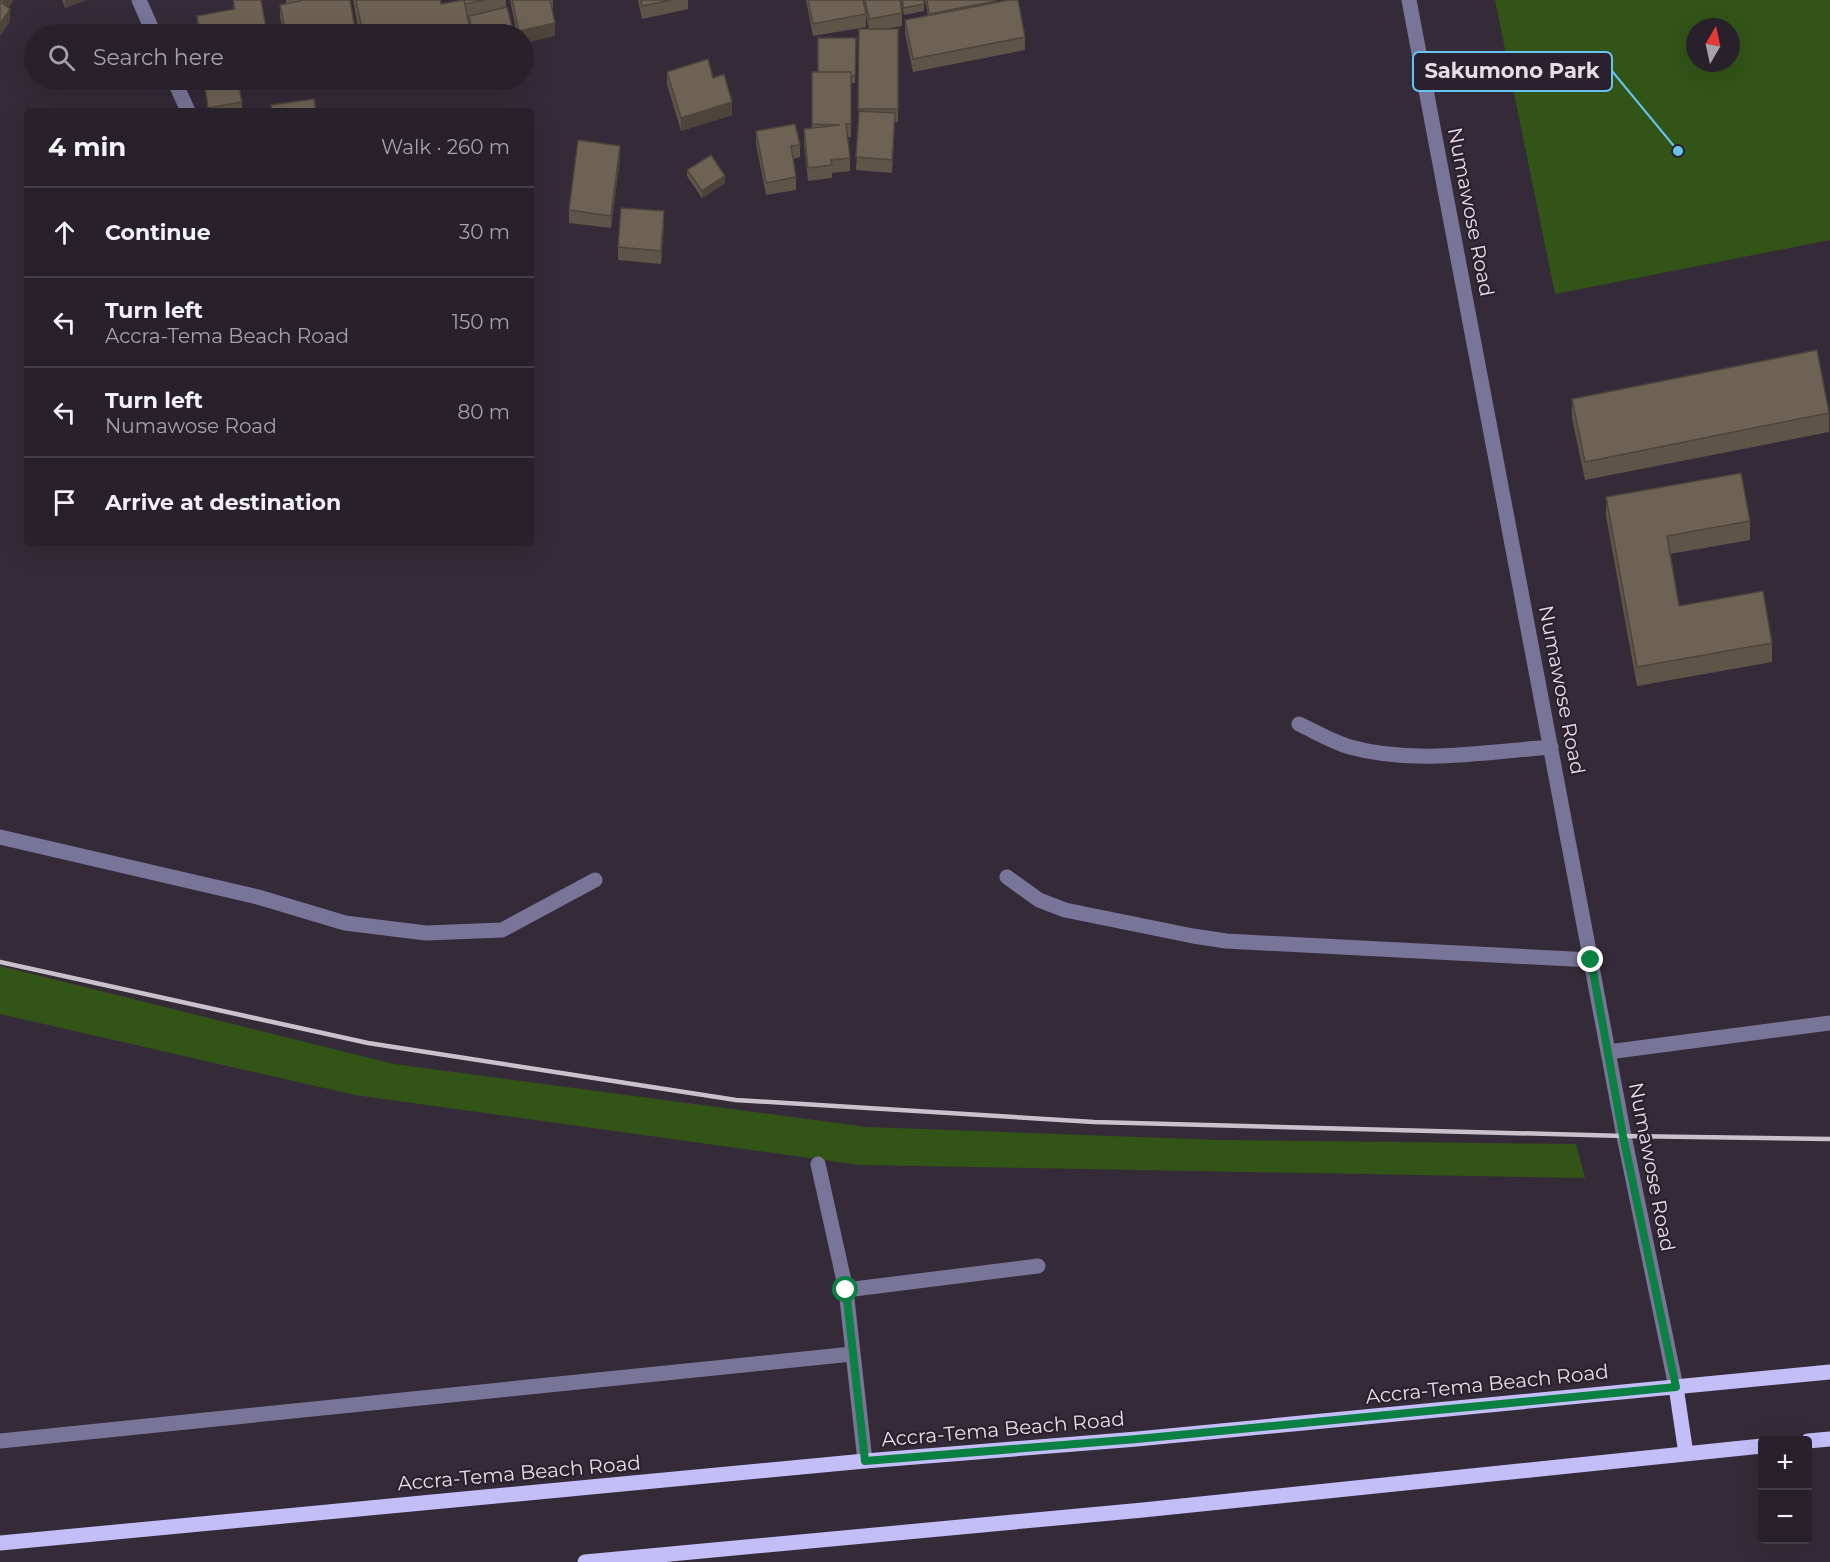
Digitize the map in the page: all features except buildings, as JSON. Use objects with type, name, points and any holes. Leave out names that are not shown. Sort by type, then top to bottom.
[{"type":"main road","name":"Accra-Tema Beach Road","points":[[0,1543],[865,1461],[1137,1439],[1830,1372]]},
{"type":"main road","points":[[1676,1387],[1686,1454]]},
{"type":"main road","points":[[1812,1441],[1830,1439]]},
{"type":"main road","points":[[585,1562],[1131,1511],[1758,1446]]},
{"type":"street","points":[[139,0],[150,24]]},
{"type":"street","name":"Numawose Road","points":[[1409,0],[1623,1136],[1676,1387]]},
{"type":"street","points":[[179,90],[187,108]]},
{"type":"street","points":[[1299,724],[1347,747],[1384,755],[1414,757],[1551,747]]},
{"type":"street","points":[[0,837],[258,897],[345,923],[426,933],[502,930],[595,880]]},
{"type":"street","points":[[1007,877],[1039,900],[1065,910],[1226,941],[1591,960]]},
{"type":"street","points":[[1608,1052],[1830,1023]]},
{"type":"street","points":[[818,1164],[846,1290],[865,1461]]},
{"type":"street","points":[[846,1290],[1038,1266]]},
{"type":"street","points":[[0,1441],[852,1354]]},
{"type":"green space","points":[[1495,0],[1830,0],[1830,240],[1555,294]]},
{"type":"green space","points":[[0,966],[394,1064],[867,1127],[1219,1140],[1576,1144],[1585,1178],[860,1165],[355,1095],[0,1014]]},
{"type":"railway","points":[[0,962],[368,1043],[736,1100],[1094,1122],[1830,1139]]},
{"type":"place","name":"Sakumono Park","points":[[1678,151]]},
{"type":"route","points":[[846,1290],[865,1461],[1137,1439],[1676,1387],[1623,1136],[1591,960]]}]
